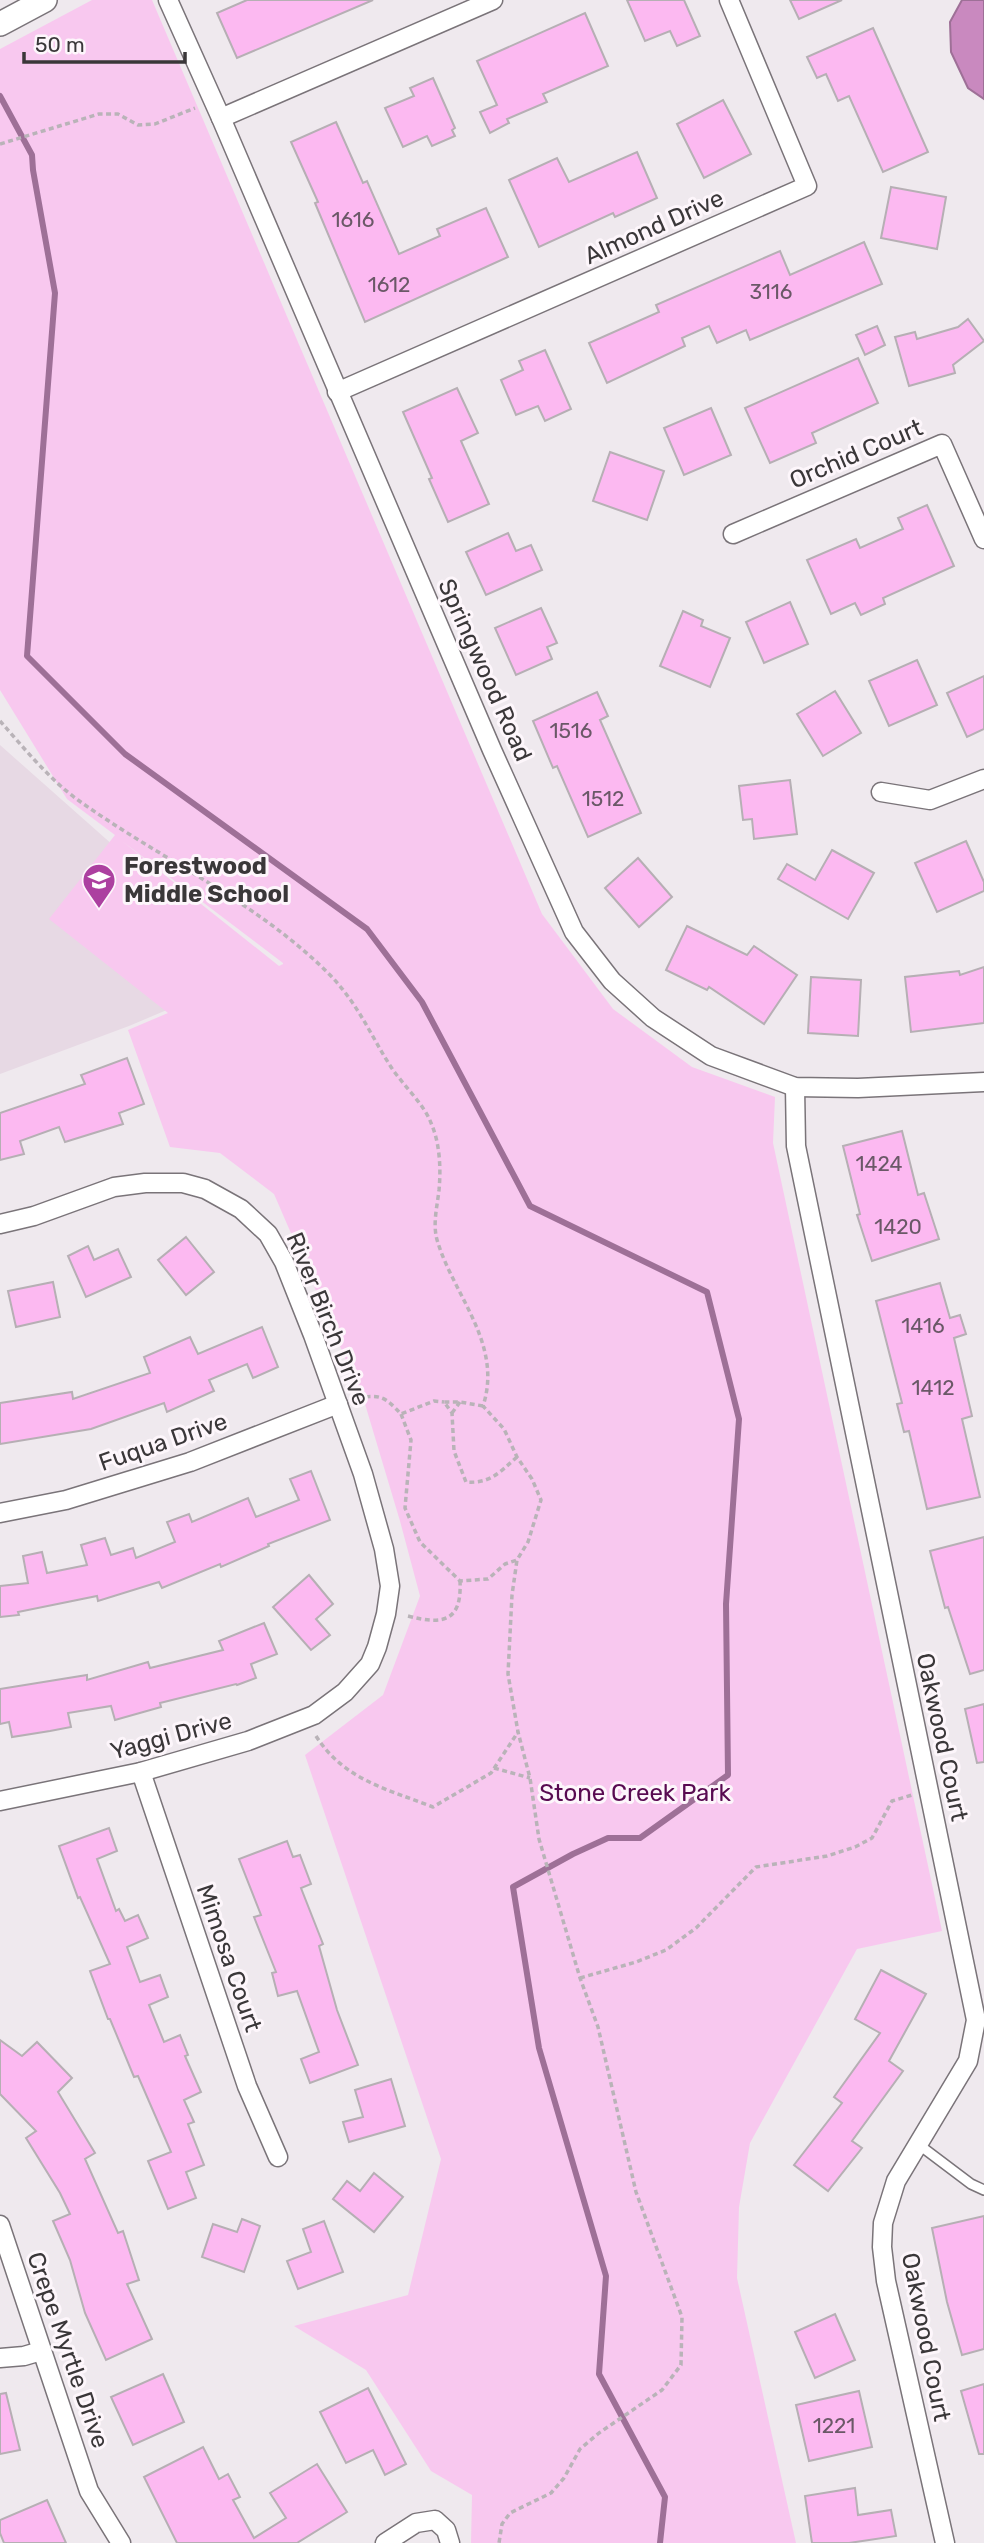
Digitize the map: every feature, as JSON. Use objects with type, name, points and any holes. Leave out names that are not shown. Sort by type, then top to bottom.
[{"type":"street","name":"Springwood Road","points":[[167,0],[221,118],[337,392],[574,932],[612,981],[653,1018],[711,1056],[795,1087],[858,1088],[984,1082]]},
{"type":"street","points":[[221,118],[493,0]]},
{"type":"street","name":"Almond Drive","points":[[337,392],[807,186],[729,0]]},
{"type":"street","points":[[0,24],[37,4]]},
{"type":"street","name":"Orchid Court","points":[[733,534],[942,444],[984,539]]},
{"type":"street","points":[[881,792],[930,800],[984,779]]},
{"type":"street","name":"Oakwood Court","points":[[795,1087],[796,1146],[976,2020],[968,2061],[896,2181],[884,2223],[882,2247],[886,2281],[945,2543]]},
{"type":"street","name":"River Birch Drive","points":[[0,1224],[34,1216],[114,1187],[145,1183],[183,1183],[205,1189],[241,1209],[268,1234],[284,1262],[338,1405],[384,1549],[390,1586],[386,1614],[370,1664],[345,1692]]},
{"type":"street","name":"Fuqua Drive","points":[[0,1513],[66,1500],[190,1462],[338,1405]]},
{"type":"street","name":"Yaggi Drive","points":[[0,1801],[141,1772],[248,1741],[314,1715],[345,1692]]},
{"type":"street","name":"Mimosa Court","points":[[141,1772],[247,2086],[278,2157]]},
{"type":"street","name":"Crepe Myrtle Drive","points":[[0,2225],[89,2491],[121,2543]]},
{"type":"street","points":[[0,2358],[41,2351]]},
{"type":"street","points":[[385,2543],[416,2523],[435,2521],[446,2530],[450,2543]]},
{"type":"lane","points":[[918,2144],[971,2184],[984,2190]]},
{"type":"path","points":[[0,144],[99,114],[118,114],[138,125],[155,124],[197,107]]},
{"type":"path","points":[[0,721],[76,798],[282,932],[329,974],[355,1003],[392,1068],[431,1122],[440,1161],[435,1232],[443,1260],[466,1300],[484,1344],[487,1368],[486,1398],[483,1406]]},
{"type":"path","points":[[357,1398],[373,1395],[387,1399],[401,1414],[411,1440],[405,1508],[420,1542],[460,1581],[455,1613],[442,1621],[429,1622],[408,1616]]},
{"type":"path","points":[[401,1414],[434,1401],[483,1406],[503,1429],[541,1500],[528,1542],[517,1560],[508,1674],[518,1732],[530,1778],[539,1839],[580,1978],[598,2027],[636,2192],[682,2317],[681,2365],[663,2390],[580,2449],[565,2478],[551,2493],[510,2513],[502,2524],[499,2543]]},
{"type":"path","points":[[444,1402],[452,1413],[454,1451],[466,1482],[480,1483],[492,1479],[517,1457]]},
{"type":"path","points":[[452,1413],[460,1402]]},
{"type":"path","points":[[460,1581],[488,1579],[505,1564],[517,1560]]},
{"type":"path","points":[[316,1737],[330,1756],[357,1777],[433,1807],[491,1773],[518,1732]]},
{"type":"path","points":[[494,1768],[530,1778]]},
{"type":"path","points":[[580,1978],[636,1962],[666,1950],[696,1928],[756,1867],[827,1856],[872,1838],[892,1801],[912,1795]]},
{"type":"shaded area","points":[[962,0],[984,0],[984,99],[968,88],[951,52],[950,22]]},
{"type":"shaded area","name":"Forestwood Middle School","points":[[0,745],[123,854],[273,965],[129,1026],[0,1074]]},
{"type":"green space","name":"Stone Creek Park","points":[[92,0],[152,0],[542,914],[613,1009],[692,1067],[775,1097],[773,1143],[942,1931],[857,1949],[750,2143],[739,2207],[737,2278],[796,2543],[471,2543],[472,2495],[431,2471],[366,2370],[294,2326],[408,2295],[441,2159],[305,1755],[383,1695],[420,1596],[365,1404],[274,1194],[220,1153],[170,1147],[128,1030],[168,1013],[49,919],[115,835],[67,799],[0,690],[0,49]],"holes":[[[122,841],[283,963],[279,966]]]},
{"type":"building","points":[[247,0],[373,0],[237,58],[217,13]]},
{"type":"building","points":[[627,0],[684,0],[700,36],[677,46],[670,31],[645,41]]},
{"type":"building","points":[[790,0],[842,0],[799,19]]},
{"type":"building","points":[[585,13],[608,66],[543,94],[547,102],[507,119],[509,123],[490,133],[480,112],[497,105],[477,61]]},
{"type":"building","points":[[873,28],[928,152],[883,172],[849,96],[838,101],[826,74],[817,78],[807,57]]},
{"type":"building","points":[[433,78],[455,128],[452,130],[455,136],[432,146],[427,136],[403,147],[385,108],[414,96],[410,88]]},
{"type":"building","points":[[723,100],[751,154],[704,178],[677,124]]},
{"type":"building","points":[[336,122],[363,183],[367,181],[399,254],[440,236],[437,229],[486,208],[508,257],[365,322],[315,203],[318,202],[291,142]]},
{"type":"building","points":[[637,152],[657,198],[615,217],[613,213],[539,247],[509,180],[557,158],[569,182]]},
{"type":"building","points":[[891,187],[946,197],[937,249],[881,238]]},
{"type":"building","points":[[864,242],[882,284],[750,340],[746,330],[717,343],[709,326],[682,338],[685,346],[607,383],[589,343],[659,312],[656,305],[780,251],[790,275]]},
{"type":"building","points":[[968,319],[984,341],[953,365],[955,373],[909,386],[895,337],[915,332],[917,339],[958,327]]},
{"type":"building","points":[[877,326],[885,345],[865,355],[856,335]]},
{"type":"building","points":[[545,350],[571,409],[545,421],[538,406],[516,415],[501,380],[523,370],[519,361]]},
{"type":"building","points":[[858,358],[878,403],[812,433],[816,443],[770,463],[745,408]]},
{"type":"building","points":[[457,388],[478,433],[461,441],[489,504],[448,522],[403,412]]},
{"type":"building","points":[[711,408],[731,455],[684,475],[664,428]]},
{"type":"building","points":[[610,452],[664,471],[647,520],[593,501]]},
{"type":"building","points":[[927,505],[954,566],[883,598],[885,604],[861,615],[855,603],[831,614],[807,560],[856,539],[860,548],[903,529],[898,518]]},
{"type":"building","points":[[508,533],[516,551],[531,545],[542,570],[486,595],[466,552]]},
{"type":"building","points":[[790,602],[808,644],[764,663],[746,622]]},
{"type":"building","points":[[541,608],[557,643],[547,647],[552,659],[516,675],[495,628]]},
{"type":"building","points":[[683,611],[703,620],[701,626],[730,638],[710,687],[660,666]]},
{"type":"building","points":[[917,660],[937,705],[889,726],[869,681]]},
{"type":"building","points":[[984,676],[984,729],[967,737],[947,693]]},
{"type":"building","points":[[835,691],[861,733],[823,756],[797,714]]},
{"type":"building","points":[[597,692],[608,716],[600,720],[641,813],[588,837],[557,766],[553,768],[533,721]]},
{"type":"building","points":[[790,780],[797,834],[754,839],[752,819],[743,820],[739,786]]},
{"type":"building","points":[[966,841],[984,882],[984,891],[937,912],[915,863]]},
{"type":"building","points":[[832,850],[874,873],[848,919],[778,879],[787,864],[815,880]]},
{"type":"building","points":[[638,858],[672,897],[639,927],[605,888]]},
{"type":"building","points":[[687,926],[747,955],[754,946],[797,975],[764,1024],[709,987],[707,990],[666,970]]},
{"type":"building","points":[[984,967],[984,1023],[911,1032],[905,977],[959,971],[960,975]]},
{"type":"building","points":[[811,977],[861,980],[858,1036],[808,1033]]},
{"type":"building","points":[[127,1058],[144,1104],[119,1113],[123,1124],[65,1142],[59,1127],[20,1141],[24,1154],[0,1160],[0,1113],[85,1084],[81,1075]]},
{"type":"building","points":[[902,1131],[918,1195],[924,1193],[939,1239],[872,1261],[857,1215],[860,1214],[843,1146]]},
{"type":"building","points":[[186,1237],[214,1272],[186,1295],[158,1260]]},
{"type":"building","points":[[88,1246],[94,1260],[118,1249],[131,1277],[86,1297],[68,1256]]},
{"type":"building","points":[[53,1282],[60,1317],[16,1327],[8,1291]]},
{"type":"building","points":[[940,1283],[950,1318],[960,1315],[966,1334],[954,1338],[972,1416],[962,1419],[980,1497],[927,1509],[909,1431],[904,1432],[897,1404],[902,1403],[876,1301]]},
{"type":"building","points":[[262,1327],[278,1367],[253,1378],[247,1364],[209,1380],[214,1391],[167,1412],[164,1403],[91,1429],[0,1444],[0,1403],[72,1392],[73,1399],[150,1373],[144,1357],[190,1337],[198,1354]]},
{"type":"building","points":[[311,1471],[330,1520],[268,1544],[269,1546],[221,1567],[220,1564],[162,1588],[159,1582],[98,1601],[97,1596],[0,1617],[0,1586],[28,1583],[23,1556],[42,1552],[47,1573],[87,1565],[81,1545],[105,1538],[111,1555],[133,1548],[136,1558],[175,1542],[167,1522],[189,1514],[192,1522],[248,1498],[256,1517],[299,1500],[290,1479]]},
{"type":"building","points":[[984,1537],[984,1670],[970,1674],[948,1607],[945,1608],[930,1551]]},
{"type":"building","points":[[309,1575],[333,1604],[316,1619],[330,1635],[311,1650],[273,1607]]},
{"type":"building","points":[[264,1623],[277,1654],[251,1664],[256,1678],[160,1703],[161,1707],[115,1720],[111,1706],[68,1713],[71,1727],[50,1731],[12,1737],[9,1722],[0,1724],[0,1689],[87,1675],[87,1680],[148,1662],[150,1668],[223,1650],[219,1641]]},
{"type":"building","points":[[984,1704],[984,1762],[977,1763],[965,1709]]},
{"type":"building","points":[[109,1828],[117,1851],[97,1859],[116,1911],[119,1909],[125,1921],[138,1915],[148,1938],[127,1947],[140,1982],[160,1975],[168,1997],[149,2005],[164,2042],[180,2035],[188,2055],[185,2056],[201,2092],[184,2100],[194,2122],[188,2124],[204,2165],[186,2172],[196,2198],[168,2209],[148,2161],[171,2152],[138,2076],[134,2077],[108,2019],[90,1971],[110,1964],[80,1897],[78,1898],[59,1846]]},
{"type":"building","points":[[287,1841],[293,1857],[300,1855],[311,1884],[301,1888],[323,1944],[319,1946],[337,2010],[358,2065],[310,2083],[301,2059],[319,2052],[297,1991],[278,1996],[272,1973],[276,1972],[254,1917],[261,1915],[239,1859]]},
{"type":"building","points":[[881,1970],[926,1994],[889,2061],[903,2071],[852,2141],[862,2148],[828,2191],[794,2165],[842,2103],[834,2097],[880,2033],[855,2019]]},
{"type":"building","points":[[0,2040],[22,2056],[37,2042],[72,2078],[58,2092],[95,2153],[85,2159],[118,2233],[123,2231],[139,2280],[127,2284],[152,2339],[106,2360],[85,2313],[70,2260],[53,2221],[70,2214],[26,2138],[36,2131],[0,2094]]},
{"type":"building","points":[[391,2079],[405,2126],[349,2142],[343,2122],[363,2117],[355,2090]]},
{"type":"building","points":[[374,2173],[403,2197],[374,2232],[333,2199],[347,2181],[360,2191]]},
{"type":"building","points":[[984,2216],[984,2349],[962,2355],[947,2302],[932,2228]]},
{"type":"building","points":[[242,2219],[260,2226],[244,2272],[202,2257],[213,2224],[237,2232]]},
{"type":"building","points":[[324,2221],[343,2272],[298,2289],[287,2261],[311,2252],[303,2229]]},
{"type":"building","points":[[835,2314],[855,2360],[815,2378],[795,2332]]},
{"type":"building","points":[[163,2374],[184,2422],[133,2445],[111,2397]]},
{"type":"building","points":[[984,2384],[984,2454],[979,2454],[961,2391]]},
{"type":"building","points":[[368,2388],[406,2464],[385,2475],[373,2450],[346,2463],[320,2412]]},
{"type":"building","points":[[859,2391],[872,2447],[809,2461],[796,2405]]},
{"type":"building","points":[[6,2393],[20,2450],[0,2454],[0,2394]]},
{"type":"building","points":[[203,2447],[219,2479],[228,2474],[240,2497],[233,2500],[254,2538],[286,2518],[270,2493],[317,2464],[347,2512],[297,2543],[177,2543],[144,2477]]},
{"type":"building","points":[[855,2488],[858,2515],[891,2510],[896,2536],[849,2543],[812,2543],[805,2496]]},
{"type":"building","points":[[47,2500],[66,2543],[4,2543],[0,2533],[0,2520]]},
{"type":"waterway","points":[[0,96],[32,155],[55,293],[27,656],[125,754],[367,929],[422,1002],[530,1206],[707,1292],[739,1419],[726,1604],[728,1775],[640,1838],[608,1838],[513,1887],[539,2048],[606,2276],[599,2374],[665,2497],[660,2543]]},
{"type":"place","name":"Forestwood Middle School","points":[[99,910]]}]
